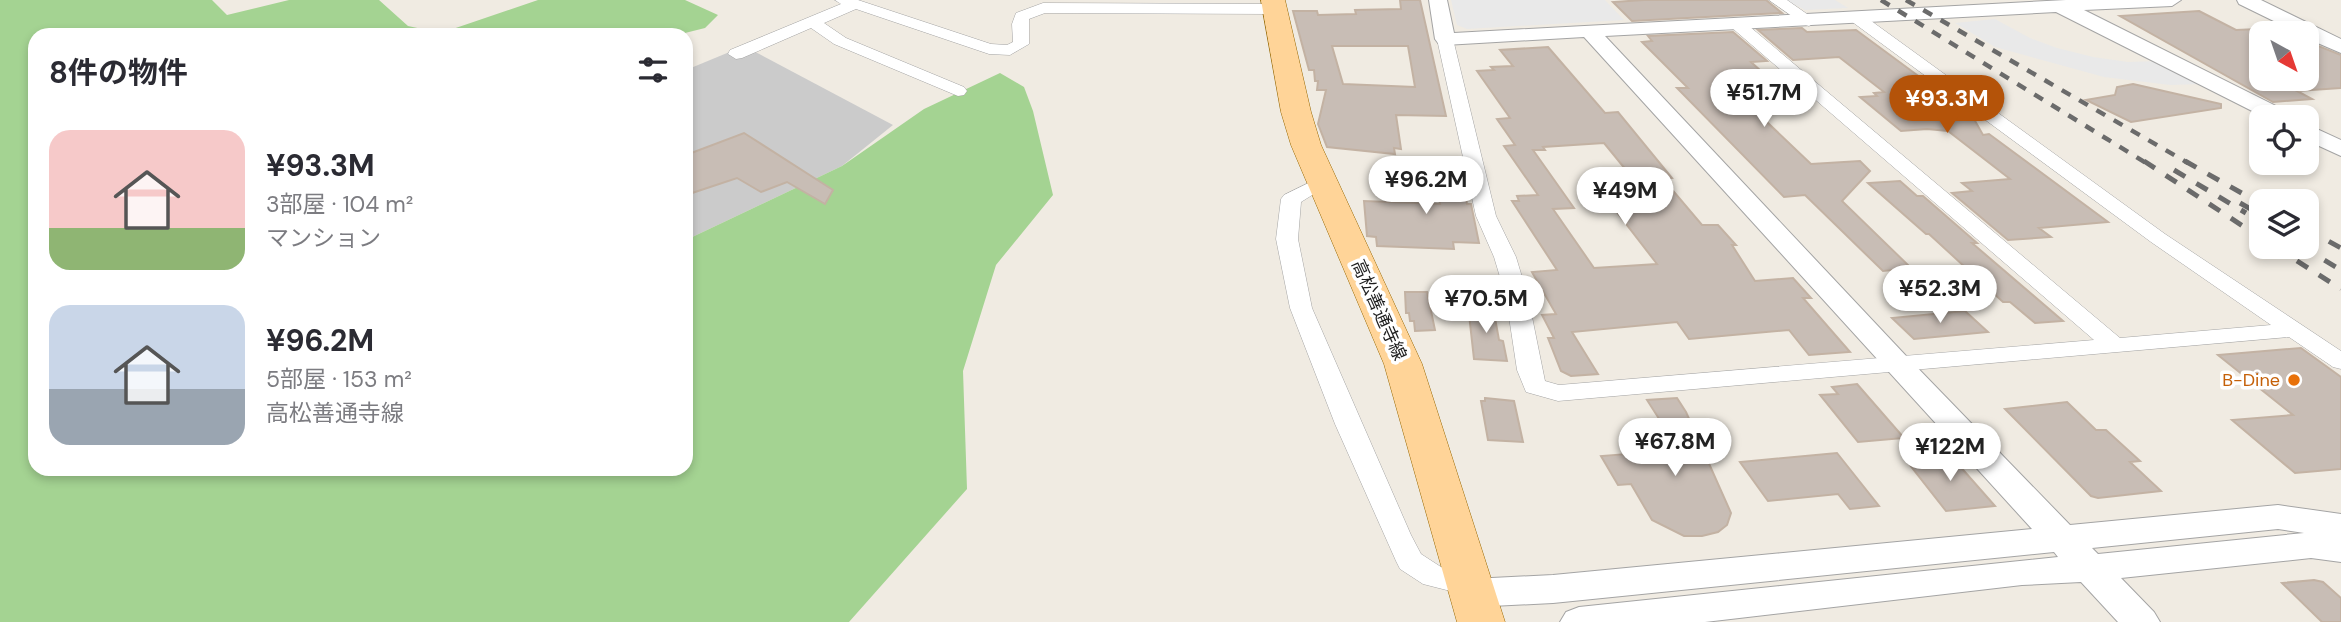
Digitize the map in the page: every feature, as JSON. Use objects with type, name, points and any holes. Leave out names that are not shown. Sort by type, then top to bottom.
[{"type":"main road","name":"高松善通寺線","points":[[1274,4],[1296,112],[1306,145],[1403,364],[1474,600]]},
{"type":"street","points":[[1438,0],[1486,216],[1505,257],[1517,297],[1529,370],[1535,386],[1558,393],[2291,330]]},
{"type":"street","points":[[1777,0],[1809,21]]},
{"type":"street","points":[[1445,39],[1809,21],[2047,3],[2172,0]]},
{"type":"street","points":[[2246,0],[2341,47]]},
{"type":"street","points":[[736,54],[813,22],[849,2],[975,45],[999,50],[1010,50],[1021,44],[1022,16],[1038,4],[1274,4]]},
{"type":"street","points":[[2047,3],[2087,18],[2257,105]]},
{"type":"street","points":[[1857,18],[2158,238],[2341,362]]},
{"type":"street","points":[[813,22],[840,41],[958,91]]},
{"type":"street","points":[[1737,24],[2114,345]]},
{"type":"street","points":[[1590,32],[1898,365],[2141,622]]},
{"type":"street","points":[[2319,138],[2341,149]]},
{"type":"street","points":[[1322,182],[1291,199],[1287,239],[1301,307],[1348,424],[1410,561],[1474,600],[1553,589],[2278,517],[2341,526]]},
{"type":"street","points":[[1579,622],[2022,572],[2091,568],[2311,545],[2341,549]]},
{"type":"shaded area","points":[[1451,0],[1605,0],[1624,20],[1467,29],[1457,25]]},
{"type":"shaded area","points":[[1786,0],[1835,0],[1848,8],[1805,10]]},
{"type":"shaded area","points":[[1995,19],[2030,38],[2057,48],[2128,62],[2159,61],[2204,84],[2170,85],[2104,77],[1995,47],[1955,23]]},
{"type":"shaded area","points":[[744,46],[893,125],[842,166],[693,237],[693,67]]},
{"type":"green space","points":[[0,0],[212,0],[227,15],[289,0],[379,0],[408,26],[417,28],[28,28],[28,476],[693,476],[693,237],[842,166],[924,109],[1000,73],[1024,87],[1033,111],[1053,195],[996,265],[963,371],[967,489],[849,622],[0,622]]},
{"type":"green space","points":[[538,0],[685,0],[718,15],[705,28],[693,31],[693,28],[456,28]]},
{"type":"building","points":[[1400,0],[1420,0],[1446,116],[1396,115],[1401,149],[1394,148],[1395,154],[1327,147],[1318,124],[1326,90],[1317,90],[1318,81],[1315,81],[1314,70],[1309,70],[1293,11],[1317,11],[1318,15],[1356,14],[1355,10],[1401,9]],"holes":[[[1332,46],[1408,46],[1415,87],[1343,84]]]},
{"type":"building","points":[[1766,0],[1782,13],[1632,21],[1613,2]]},
{"type":"building","points":[[2199,11],[2236,30],[2249,29],[2249,89],[2120,16]]},
{"type":"building","points":[[1802,28],[1807,32],[1856,30],[1970,112],[1983,135],[1989,134],[2108,222],[2039,228],[2051,237],[2008,240],[1952,193],[1972,191],[1962,183],[2010,179],[1948,131],[1901,131],[1860,97],[1877,96],[1874,93],[1884,92],[1839,57],[1793,60],[1758,30]]},
{"type":"building","points":[[1733,32],[1767,61],[1751,62],[1792,99],[1750,101],[1754,104],[1749,105],[1811,164],[1860,161],[1870,171],[1842,201],[1911,268],[1883,271],[1805,195],[1784,197],[1677,88],[1688,88],[1642,42],[1652,41],[1648,36]]},
{"type":"building","points":[[2319,46],[2341,55],[2341,88],[2319,90]]},
{"type":"building","points":[[1548,47],[1605,113],[1618,112],[1672,178],[1663,179],[1702,225],[1718,225],[1736,245],[1732,245],[1755,281],[1793,278],[1811,298],[1803,298],[1850,352],[1809,355],[1789,330],[1689,339],[1677,322],[1572,332],[1598,374],[1571,376],[1561,371],[1548,338],[1554,338],[1542,315],[1556,314],[1532,272],[1557,270],[1512,201],[1519,201],[1517,196],[1538,195],[1504,146],[1515,145],[1497,119],[1510,118],[1477,71],[1513,66],[1500,50]],"holes":[[[1604,143],[1640,187],[1600,190],[1657,264],[1594,268],[1553,209],[1574,208],[1533,150]]]},
{"type":"building","points":[[2133,84],[2221,104],[2221,108],[2131,122],[2086,100],[2115,95],[2117,87]]},
{"type":"building","points":[[2253,91],[2297,91],[2312,99],[2273,102]]},
{"type":"building","points":[[744,133],[833,190],[825,204],[787,182],[761,192],[737,178],[693,193],[693,152]]},
{"type":"building","points":[[1432,162],[1459,163],[1467,204],[1471,204],[1479,243],[1453,242],[1454,249],[1377,246],[1376,237],[1367,236],[1364,201],[1440,204]]},
{"type":"building","points":[[1900,181],[1917,196],[1923,196],[1977,243],[1972,243],[2063,321],[2035,323],[2010,302],[2003,302],[1868,183]]},
{"type":"building","points":[[1405,292],[1427,292],[1435,330],[1415,331],[1414,321],[1410,321],[1409,313],[1406,313]]},
{"type":"building","points":[[1468,305],[1493,307],[1499,340],[1503,341],[1507,361],[1474,359]]},
{"type":"building","points":[[1965,311],[1988,332],[1914,339],[1892,318]]},
{"type":"building","points":[[2301,348],[2341,377],[2341,469],[2295,473],[2232,420],[2293,415],[2218,355]]},
{"type":"building","points":[[1857,384],[1904,438],[1858,442],[1820,395],[1838,394],[1832,387]]},
{"type":"building","points":[[1485,398],[1514,401],[1523,442],[1488,440],[1481,401],[1485,401]]},
{"type":"building","points":[[1677,398],[1686,412],[1731,513],[1727,525],[1718,532],[1702,536],[1684,536],[1652,520],[1631,484],[1618,485],[1601,456],[1679,450],[1647,400]]},
{"type":"building","points":[[2067,402],[2096,430],[2106,430],[2140,461],[2130,462],[2161,491],[2098,498],[2091,496],[2005,409]]},
{"type":"building","points":[[1837,453],[1879,506],[1850,509],[1838,494],[1768,501],[1740,462]]},
{"type":"building","points":[[1950,455],[1995,506],[1946,511],[1906,460]]},
{"type":"building","points":[[2314,580],[2323,582],[2341,598],[2341,622],[2322,622],[2282,583]]},
{"type":"railway","points":[[1881,0],[2146,163]]},
{"type":"railway","points":[[1906,0],[2188,163]]},
{"type":"railway","points":[[2144,161],[2249,230]]},
{"type":"railway","points":[[2185,161],[2249,197]]},
{"type":"railway","points":[[2174,170],[2246,213]]},
{"type":"railway","points":[[2240,203],[2249,208]]},
{"type":"railway","points":[[2319,236],[2341,248]]},
{"type":"railway","points":[[2319,257],[2341,270]]},
{"type":"railway","points":[[2294,259],[2341,289]]},
{"type":"place","name":"B-Dine","points":[[2294,380]]}]
